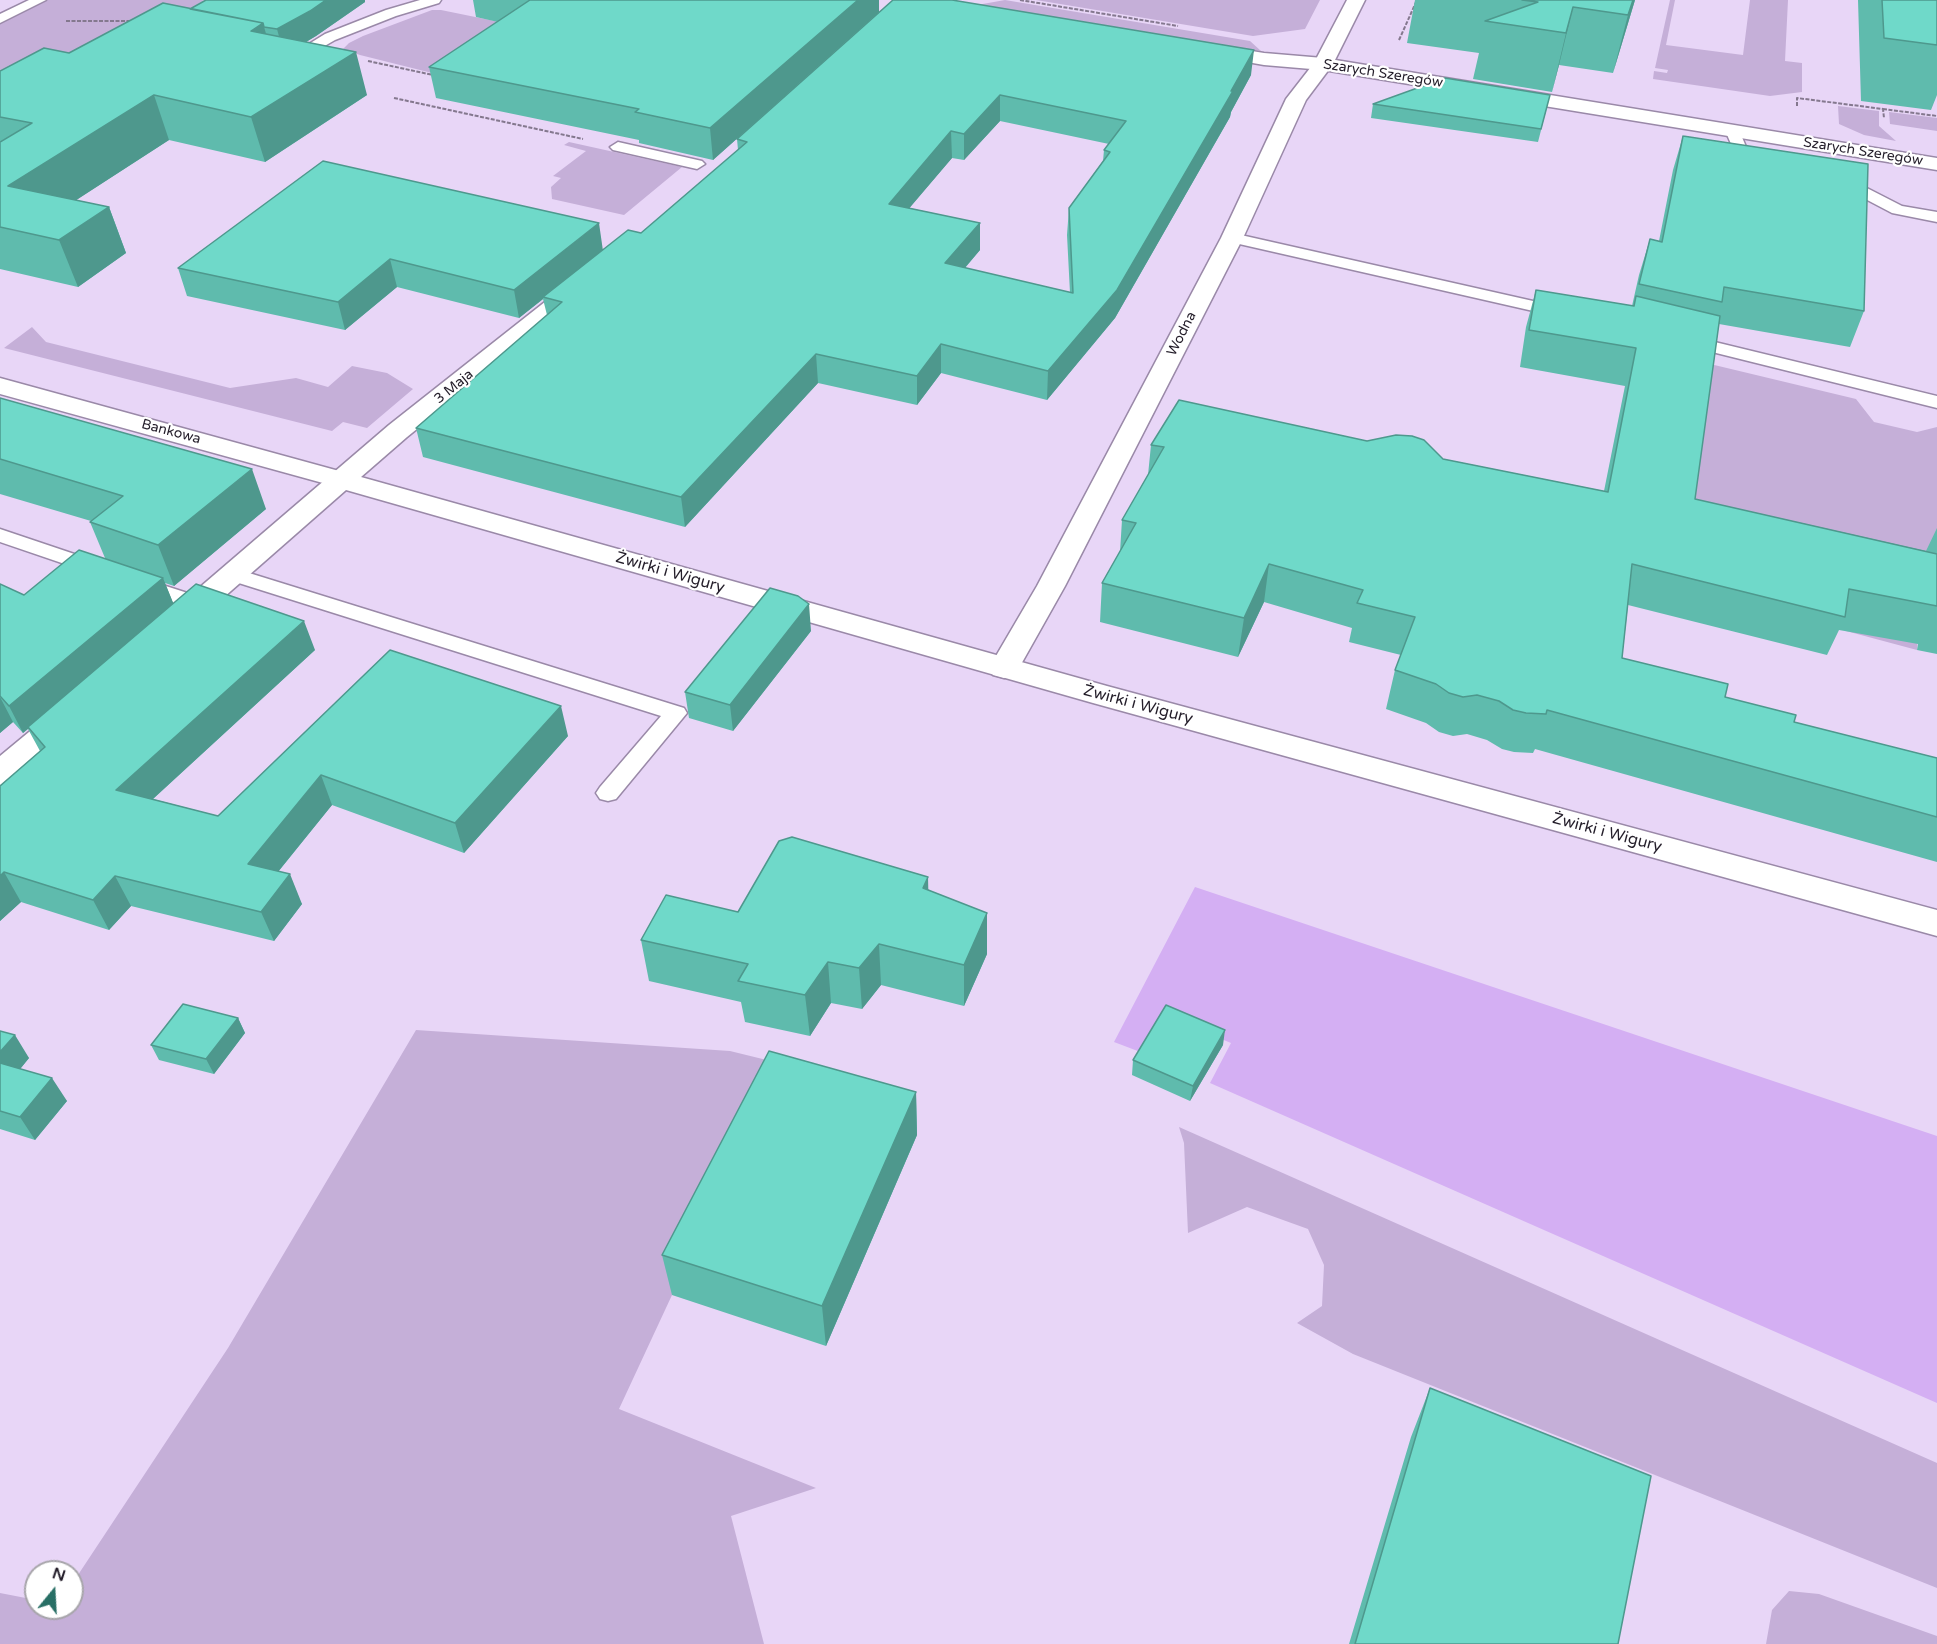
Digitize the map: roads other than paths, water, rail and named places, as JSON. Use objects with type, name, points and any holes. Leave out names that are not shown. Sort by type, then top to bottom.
[{"type":"street","name":"Wodna","points":[[1004,668],[1051,586],[1232,238],[1296,99],[1323,64],[1356,0]]},
{"type":"street","name":"Szarych Szeregów","points":[[1194,48],[1264,59],[1323,64],[1937,164]]},
{"type":"street","points":[[701,186],[707,167]]},
{"type":"street","name":"3 Maja","points":[[163,635],[398,431],[602,268]]},
{"type":"street","name":"Bankowa","points":[[0,386],[341,480]]},
{"type":"street","name":"Żwirki i Wigury","points":[[341,480],[1004,668],[1937,923]]},
{"type":"street","points":[[0,774],[90,697]]},
{"type":"lane","points":[[0,19],[39,0]]},
{"type":"lane","points":[[275,60],[286,62],[330,37],[391,13],[434,0]]},
{"type":"lane","points":[[1732,130],[1746,164],[1768,169]]},
{"type":"lane","points":[[618,147],[707,167]]},
{"type":"lane","points":[[1824,182],[1857,189],[1898,210],[1937,217]]},
{"type":"lane","points":[[1232,238],[1575,315]]},
{"type":"lane","points":[[1669,336],[1937,402]]},
{"type":"lane","points":[[0,536],[199,604]]},
{"type":"lane","points":[[233,574],[676,713],[608,793]]}]
